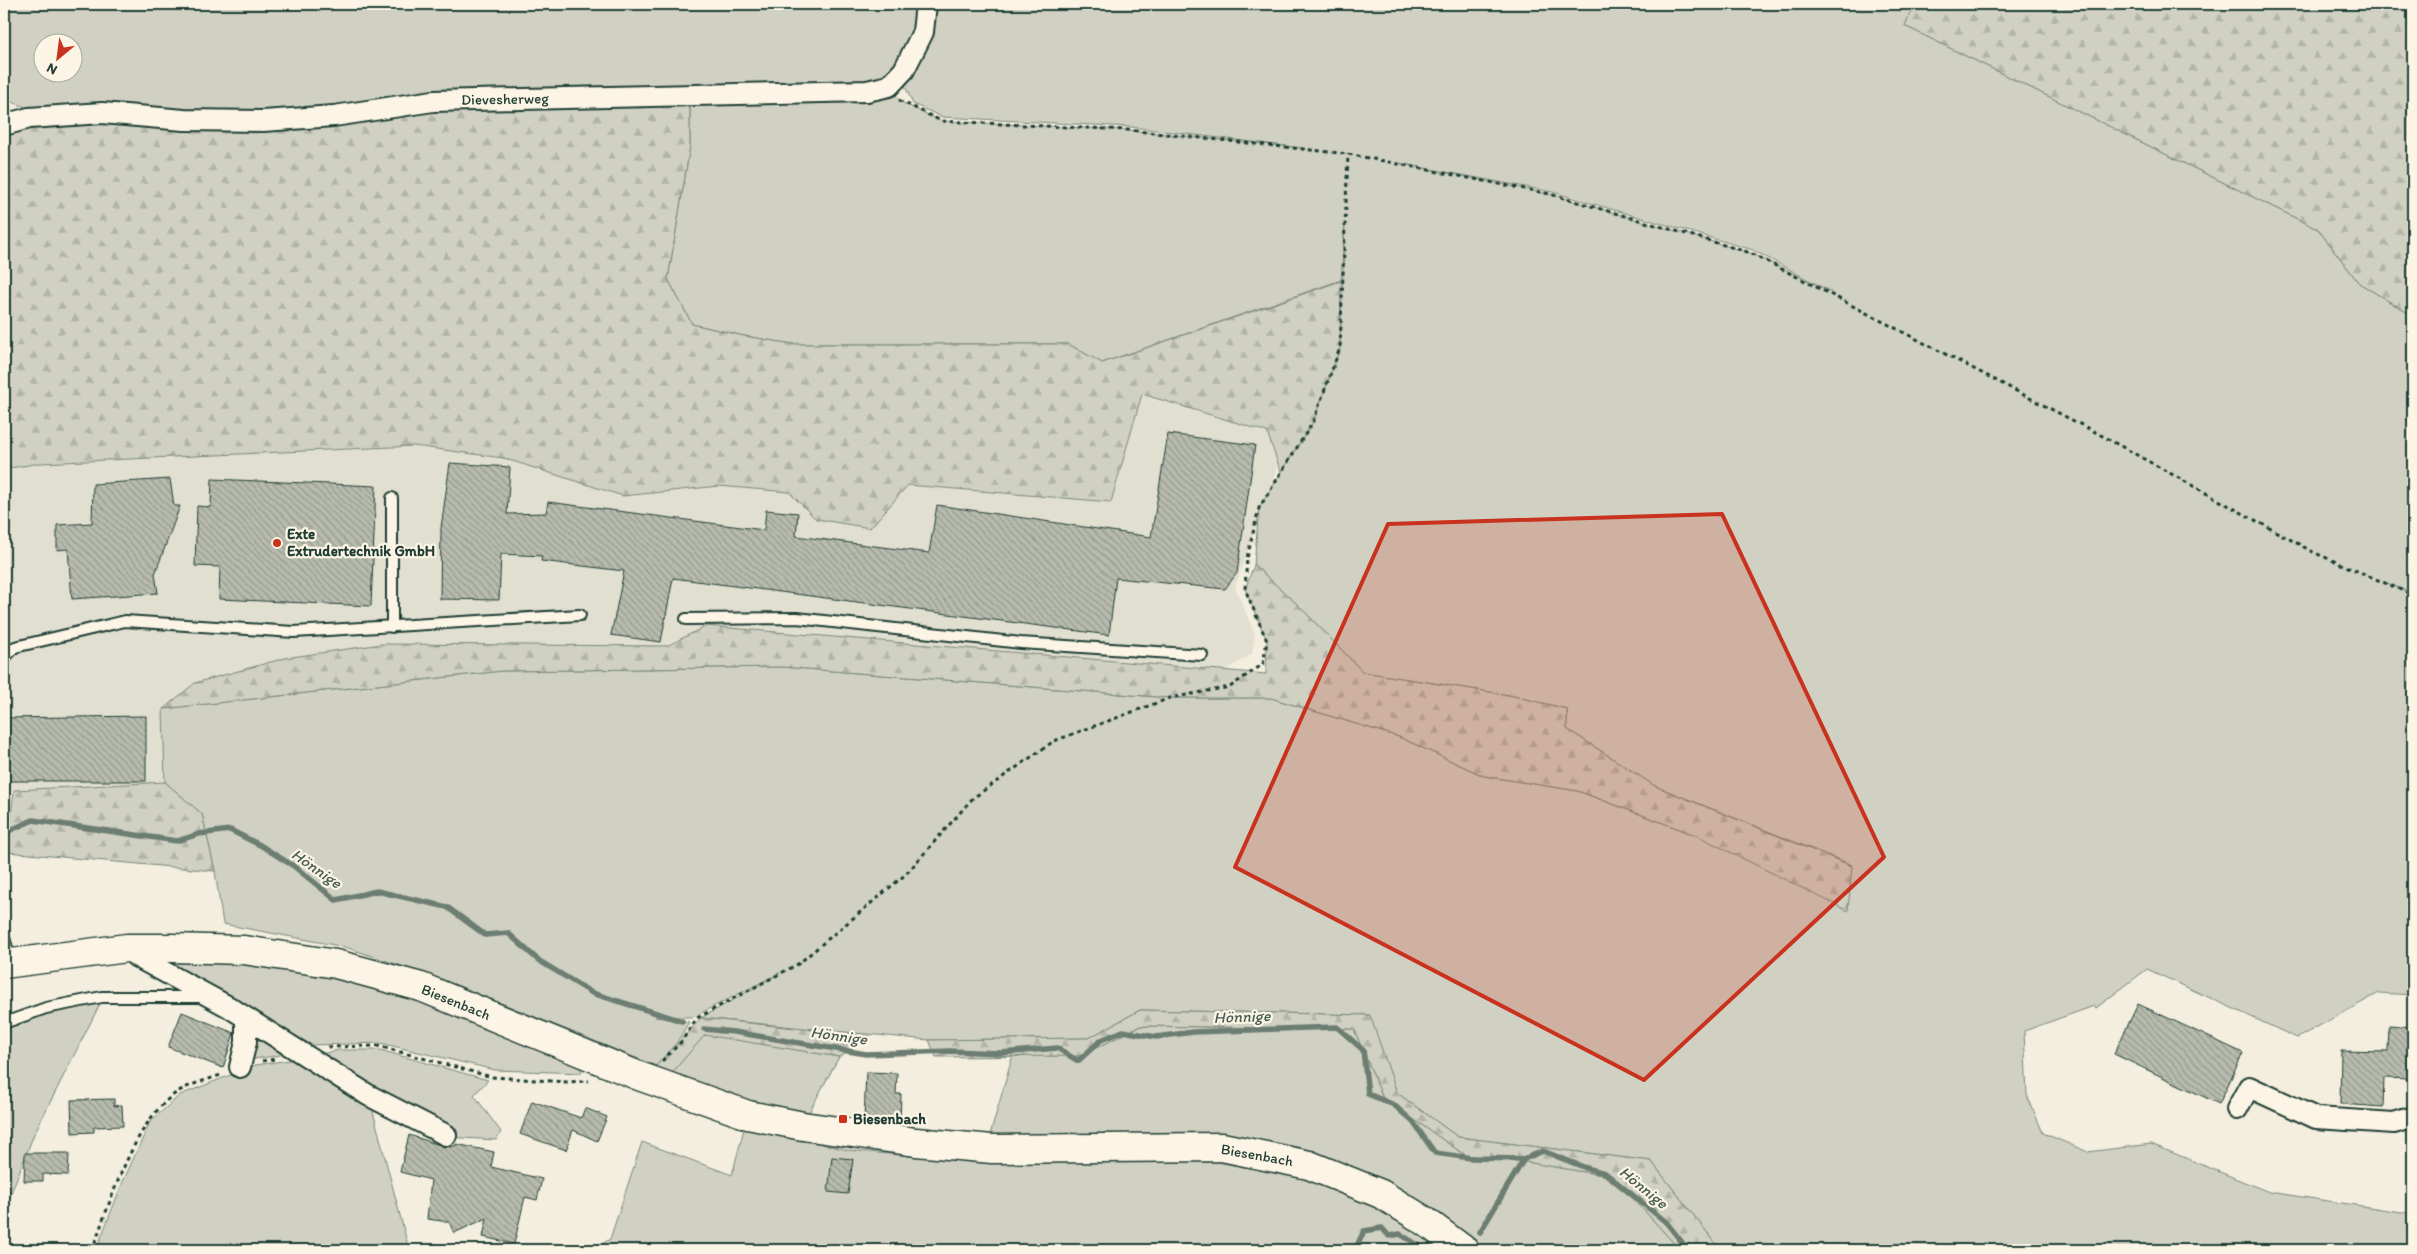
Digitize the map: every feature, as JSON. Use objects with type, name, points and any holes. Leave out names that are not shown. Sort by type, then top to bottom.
[{"type":"main road","name":"Biesenbach","points":[[6,955],[127,948],[244,950],[336,964],[421,987],[639,1076],[748,1115],[803,1126],[897,1140],[992,1149],[1222,1147],[1263,1154],[1309,1165],[1381,1194],[1425,1221],[1464,1250]]},
{"type":"street","points":[[889,86],[904,70],[924,32],[926,4]]},
{"type":"street","name":"Dievesherweg","points":[[4,125],[29,118],[102,113],[184,120],[263,121],[334,116],[433,101],[867,91],[889,86]]},
{"type":"street","points":[[127,948],[137,957],[246,1018],[368,1095],[446,1135]]},
{"type":"street","points":[[240,1067],[246,1042],[246,1018]]},
{"type":"street","points":[[2237,1109],[2248,1087],[2316,1118],[2394,1123],[2413,1117]]},
{"type":"lane","points":[[392,498],[392,626]]},
{"type":"lane","points":[[4,658],[15,647],[125,621],[294,632],[580,615]]},
{"type":"lane","points":[[686,619],[797,618],[1021,643],[1202,655]]},
{"type":"lane","points":[[4,1023],[46,1008],[102,997],[207,997]]},
{"type":"path","points":[[889,86],[901,102],[941,122],[1128,130],[1348,154],[1550,194],[1752,253],[2097,433],[2313,552],[2413,595]]},
{"type":"path","points":[[639,1076],[648,1075],[681,1042],[697,1018]]},
{"type":"path","points":[[302,1054],[334,1046],[378,1046],[492,1077],[567,1082],[594,1081]]},
{"type":"path","points":[[92,1250],[118,1182],[147,1121],[177,1092],[240,1067]]},
{"type":"highlighted area","points":[[1722,514],[1884,857],[1644,1080],[1235,867],[1388,524]]},
{"type":"shaded area","points":[[1142,394],[1267,432],[1278,464],[1235,587],[1255,635],[1252,654],[1224,671],[706,626],[667,646],[382,644],[195,683],[163,709],[165,782],[14,790],[4,795],[4,469],[41,463],[414,446],[503,458],[623,496],[719,486],[789,492],[816,519],[870,528],[908,485],[1111,502]]},
{"type":"green space","points":[[4,4],[922,4],[903,61],[887,75],[868,83],[313,112],[36,111],[4,99]]},
{"type":"green space","points":[[931,4],[1914,4],[1905,26],[2318,229],[2359,283],[2413,316],[2413,594],[2387,583],[2413,595],[2413,995],[2379,993],[2297,1038],[2147,969],[2096,1008],[2094,1006],[2024,1031],[2027,1095],[2043,1133],[2088,1152],[2151,1144],[2269,1192],[2408,1213],[2413,1218],[2413,1250],[1721,1250],[1651,1161],[1458,1137],[1397,1093],[1369,1015],[1140,1010],[1089,1038],[929,1040],[701,1018],[780,973],[693,1017],[655,1017],[689,1022],[677,1042],[656,1066],[444,980],[345,947],[223,924],[215,871],[202,814],[165,782],[163,709],[502,671],[782,667],[1170,698],[1271,698],[1399,737],[1484,776],[1578,791],[1698,836],[1852,865],[1655,786],[1567,729],[1567,709],[1509,695],[1363,672],[1299,606],[1254,565],[1259,508],[1313,422],[1340,348],[1345,222],[1341,280],[1102,363],[1068,344],[793,344],[744,336],[692,324],[668,279],[690,146],[690,99],[889,86],[901,102],[941,121],[1128,130],[1301,148],[1131,127],[942,117],[913,104],[905,86],[928,33]],"holes":[[[1398,163],[1552,192],[1753,250],[1831,292],[1751,253],[1550,194]]]},
{"type":"green space","points":[[1914,4],[2413,4],[2413,316],[2359,283],[2318,229],[1905,26]]},
{"type":"green space","points":[[690,99],[690,146],[668,279],[692,324],[744,336],[793,344],[1068,344],[1102,363],[1341,281],[1340,348],[1313,422],[1281,472],[1267,432],[1142,394],[1111,502],[908,485],[870,528],[816,519],[789,492],[719,486],[623,496],[503,458],[414,446],[41,463],[4,469],[4,135],[40,124],[433,107]]},
{"type":"green space","points":[[1254,565],[1299,606],[1363,672],[1509,695],[1567,709],[1567,729],[1655,786],[1852,866],[1848,911],[1698,836],[1578,791],[1484,776],[1399,737],[1271,698],[1170,698],[782,667],[502,671],[163,709],[195,683],[285,658],[382,644],[667,646],[706,626],[1266,674],[1267,641],[1245,589]]},
{"type":"green space","points":[[165,782],[202,814],[215,871],[7,852],[14,790]]},
{"type":"green space","points":[[160,957],[246,962],[331,975],[420,998],[578,1061],[582,1073],[495,1070],[380,1043],[312,1045],[219,993],[165,966]]},
{"type":"green space","points":[[102,1000],[34,1134],[4,1211],[4,1027],[47,1011]]},
{"type":"green space","points":[[1140,1010],[1370,1015],[1397,1093],[1458,1137],[1651,1161],[1721,1250],[1680,1250],[1614,1177],[1508,1159],[1465,1155],[1383,1098],[1354,1029],[1140,1026],[1080,1056],[936,1057],[929,1040],[1089,1038]]},
{"type":"green space","points":[[701,1018],[870,1036],[839,1057],[705,1035],[670,1075],[656,1066]]},
{"type":"green space","points":[[251,1024],[294,1053],[248,1060]]},
{"type":"green space","points":[[1140,1026],[1354,1029],[1383,1098],[1465,1155],[1508,1159],[1614,1177],[1680,1250],[1480,1250],[1391,1185],[1315,1152],[1221,1136],[990,1135],[1013,1055],[1080,1056]]},
{"type":"green space","points":[[705,1034],[839,1057],[807,1116],[752,1102],[670,1075]]},
{"type":"green space","points":[[339,1050],[380,1050],[488,1080],[474,1095],[501,1132],[496,1140],[447,1137],[311,1056]]},
{"type":"green space","points":[[303,1058],[370,1100],[409,1250],[96,1250],[122,1184],[150,1122],[180,1095],[256,1065]]},
{"type":"green space","points":[[745,1125],[847,1150],[984,1163],[1218,1162],[1307,1179],[1380,1208],[1445,1250],[593,1250],[610,1239],[642,1142],[732,1175]]},
{"type":"building","points":[[1168,434],[1255,445],[1237,573],[1225,589],[1116,578],[1109,635],[673,578],[661,642],[611,635],[624,571],[541,561],[542,556],[501,554],[499,600],[440,599],[441,528],[450,463],[510,467],[507,514],[546,513],[548,502],[764,530],[766,510],[798,513],[796,536],[929,553],[937,505],[1151,537]]},
{"type":"building","points":[[170,479],[174,506],[180,506],[155,574],[158,593],[72,599],[68,549],[57,550],[57,525],[92,523],[93,484]]},
{"type":"building","points":[[212,479],[376,486],[371,606],[219,599],[220,567],[195,566],[197,506],[211,507]]},
{"type":"building","points":[[146,716],[146,781],[4,781],[4,718]]},
{"type":"building","points":[[2138,1004],[2243,1053],[2219,1104],[2114,1054]]},
{"type":"building","points":[[182,1012],[234,1033],[223,1068],[168,1047]]},
{"type":"building","points":[[2389,1025],[2413,1027],[2413,1079],[2384,1078],[2383,1107],[2340,1104],[2341,1051],[2388,1052]]},
{"type":"building","points":[[866,1072],[897,1073],[896,1094],[901,1094],[900,1122],[864,1119]]},
{"type":"building","points":[[114,1099],[114,1106],[122,1105],[123,1126],[94,1127],[94,1132],[72,1133],[71,1100]]},
{"type":"building","points":[[532,1101],[581,1118],[585,1108],[607,1117],[597,1141],[573,1130],[566,1150],[520,1134]]},
{"type":"building","points":[[409,1135],[446,1147],[455,1146],[456,1144],[494,1152],[491,1167],[542,1179],[537,1200],[525,1197],[514,1244],[483,1237],[487,1218],[454,1233],[449,1222],[427,1219],[431,1180],[400,1172]]},
{"type":"building","points":[[25,1153],[69,1153],[68,1175],[43,1174],[43,1181],[24,1181]]},
{"type":"building","points":[[832,1157],[853,1159],[848,1194],[828,1192]]},
{"type":"waterway","name":"Hönnige","points":[[4,833],[33,820],[177,841],[199,834],[230,830],[260,845],[295,867],[336,900],[377,891],[447,907],[485,935],[508,933],[538,960],[592,993],[682,1021]]},
{"type":"waterway","name":"Hönnige","points":[[704,1029],[734,1032],[866,1054],[949,1051],[1001,1053],[1057,1048],[1078,1061],[1101,1040],[1123,1031],[1156,1037],[1193,1032],[1337,1027],[1363,1050],[1368,1094],[1394,1105],[1413,1122],[1435,1153],[1471,1158],[1524,1159],[1543,1151],[1586,1168],[1605,1173],[1666,1222],[1688,1250]]},
{"type":"waterway","points":[[1480,1232],[1524,1159]]},
{"type":"waterway","points":[[1355,1250],[1364,1231],[1382,1228],[1389,1236],[1400,1234],[1426,1250]]},
{"type":"place","name":"Exte Extrudertechnik GmbH","points":[[277,543]]},
{"type":"place","name":"Biesenbach","points":[[843,1119]]}]
